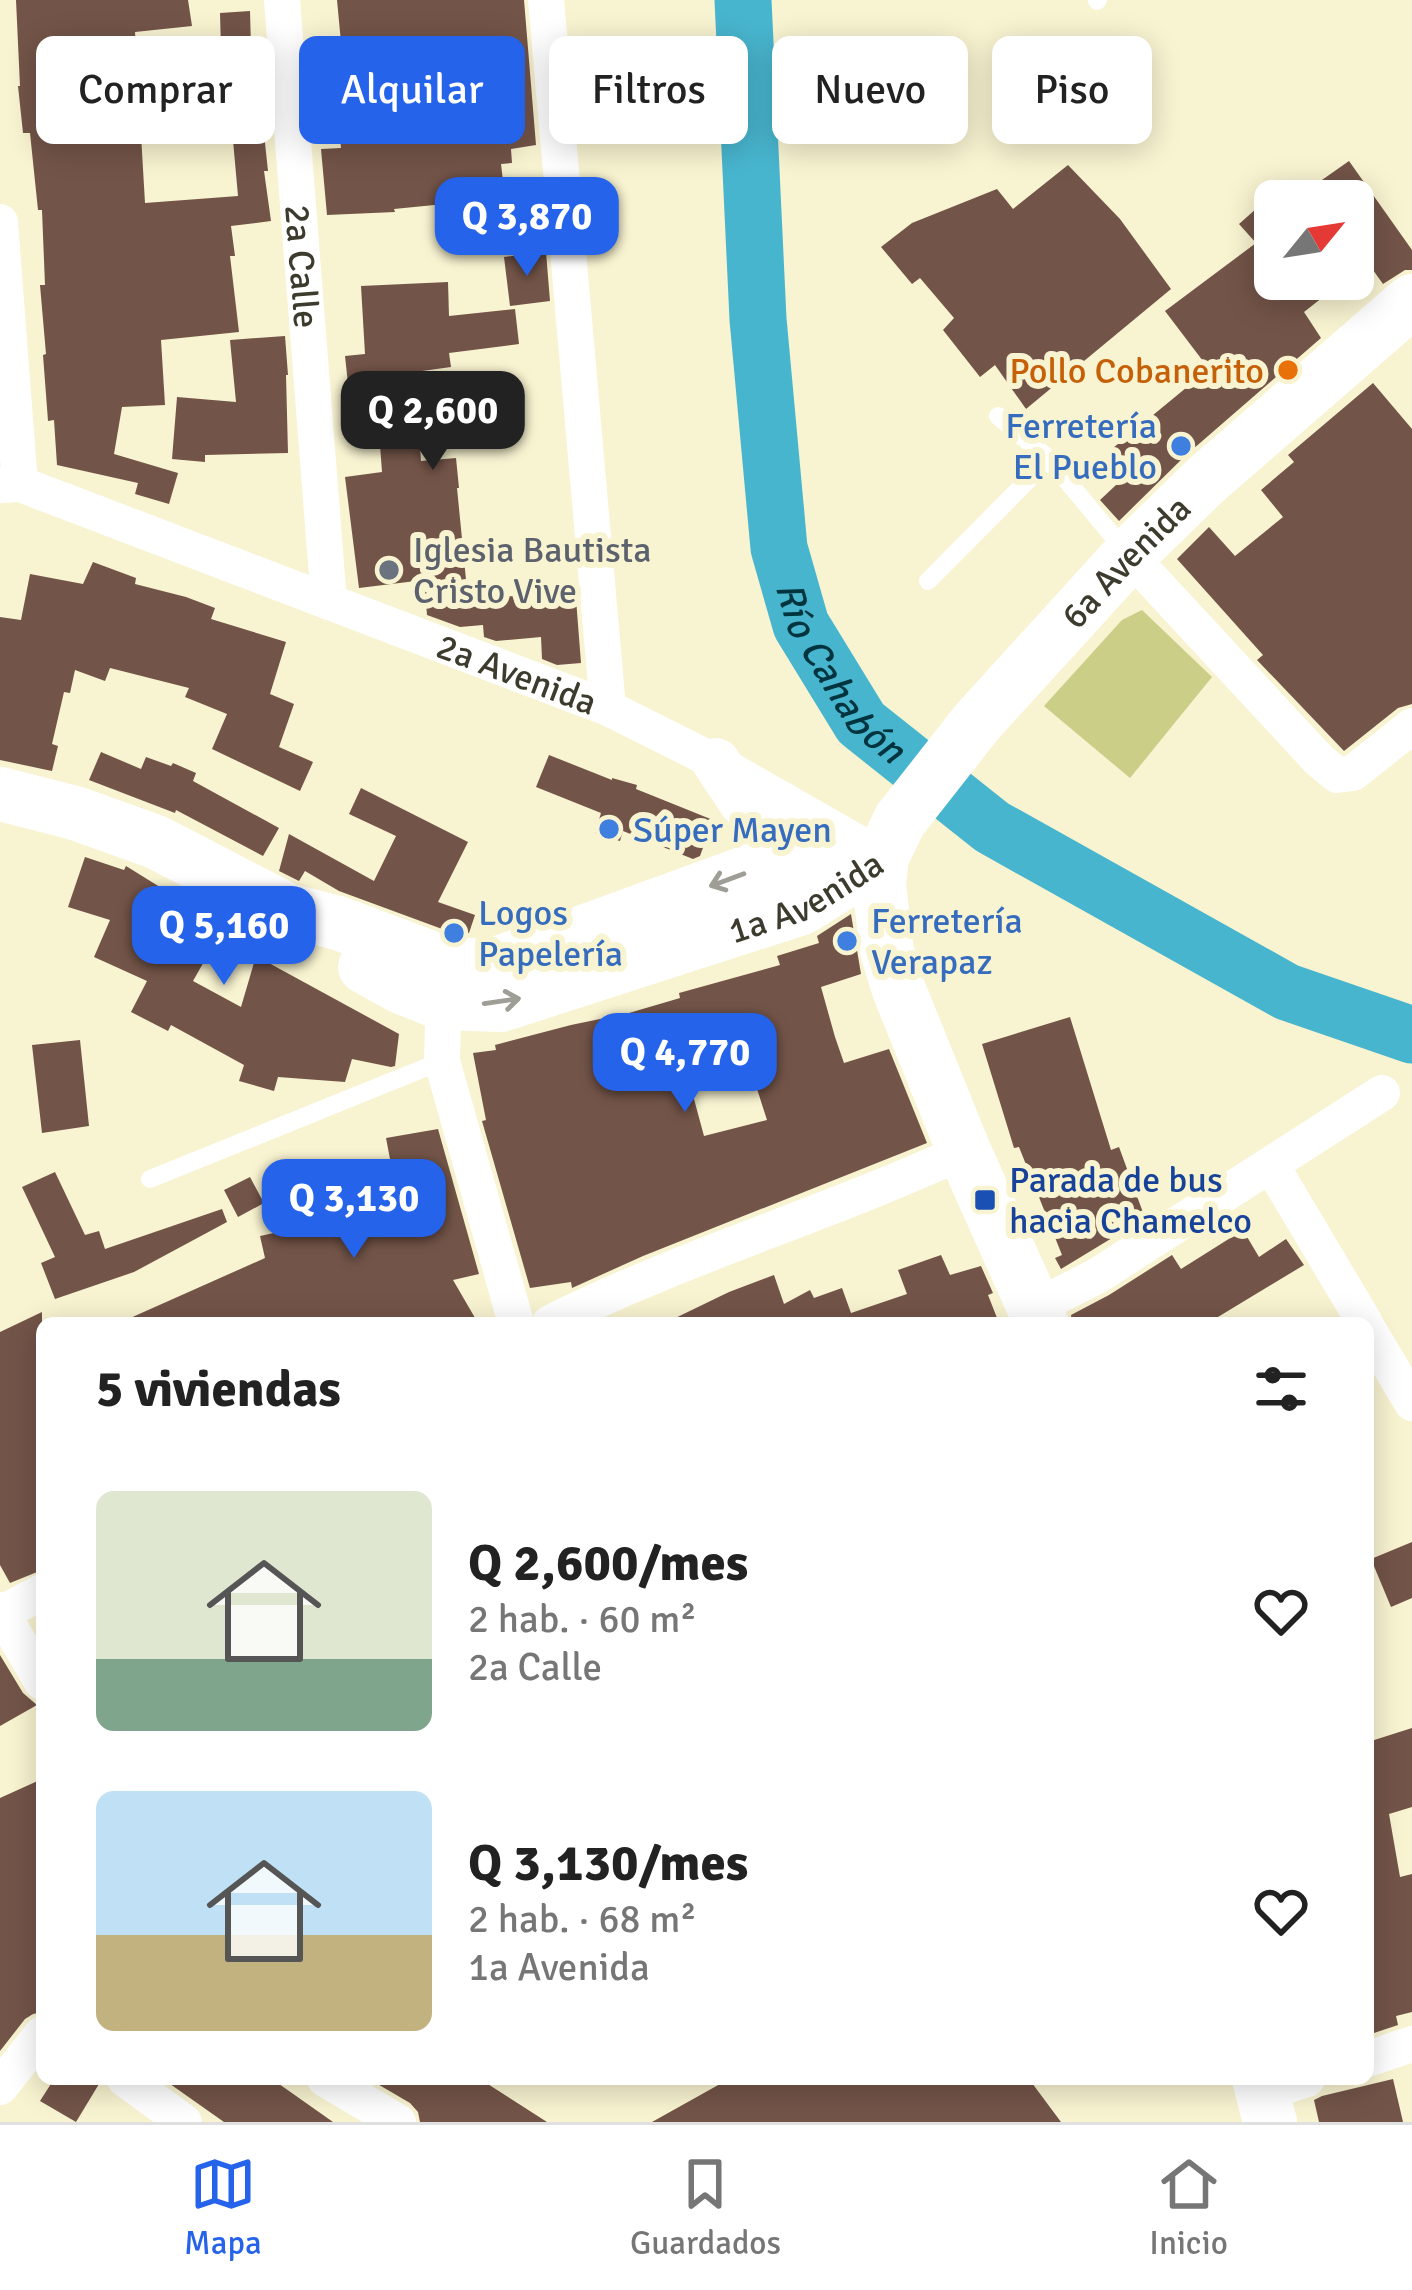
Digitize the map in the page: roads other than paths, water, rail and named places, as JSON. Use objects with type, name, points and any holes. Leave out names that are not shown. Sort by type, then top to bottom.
[{"type":"main road","name":"6a Avenida","points":[[891,838],[976,722],[1129,555],[1224,464],[1412,301]]},
{"type":"main road","name":"1a Avenida","points":[[0,794],[75,813],[156,842],[286,910],[325,944],[400,987],[444,983],[781,860],[891,838]]},
{"type":"main road","name":"1a Avenida","points":[[444,983],[502,1005],[802,908],[891,838]]},
{"type":"main road","points":[[891,838],[879,884],[887,951],[898,990],[1039,1315]]},
{"type":"street","name":"2a Calle","points":[[283,0],[329,602]]},
{"type":"street","points":[[545,0],[608,709]]},
{"type":"street","points":[[0,222],[10,484]]},
{"type":"street","name":"2a Avenida","points":[[10,484],[608,709],[891,838]]},
{"type":"street","points":[[1129,555],[1336,775],[1353,773],[1412,726]]},
{"type":"street","points":[[716,762],[781,860]]},
{"type":"street","points":[[444,983],[442,1061],[514,1317]]},
{"type":"street","points":[[1039,1315],[1382,1093]]},
{"type":"street","points":[[563,1317],[707,1253],[845,1203],[964,1151]]},
{"type":"street","points":[[1271,1165],[1361,1317]]},
{"type":"street","points":[[1374,1339],[1412,1403]]},
{"type":"street","points":[[36,1595],[1,1612],[36,1672]]},
{"type":"street","points":[[0,2087],[36,2042]]},
{"type":"street","points":[[1374,2057],[1412,2044]]},
{"type":"street","points":[[132,2085],[184,2122]]},
{"type":"street","points":[[335,2085],[398,2122]]},
{"type":"lane","points":[[998,416],[1049,459],[1129,555]]},
{"type":"lane","points":[[928,580],[1049,459]]},
{"type":"lane","points":[[150,1179],[442,1061]]},
{"type":"waterway","name":"Río Cahabón","points":[[743,0],[758,319],[779,548],[801,625],[861,723],[992,827],[1287,992],[1412,1035]]},
{"type":"place","name":"Pollo Cobanerito","points":[[1288,370]]},
{"type":"place","name":"Ferretería El Pueblo","points":[[1181,446]]},
{"type":"place","name":"Iglesia Bautista Cristo Vive","points":[[389,570]]},
{"type":"place","name":"Súper Mayen","points":[[609,829]]},
{"type":"place","name":"Logos Papelería","points":[[454,933]]},
{"type":"place","name":"Ferretería Verapaz","points":[[847,941]]},
{"type":"place","name":"Parada de bus hacia Chamelco","points":[[985,1200]]}]
